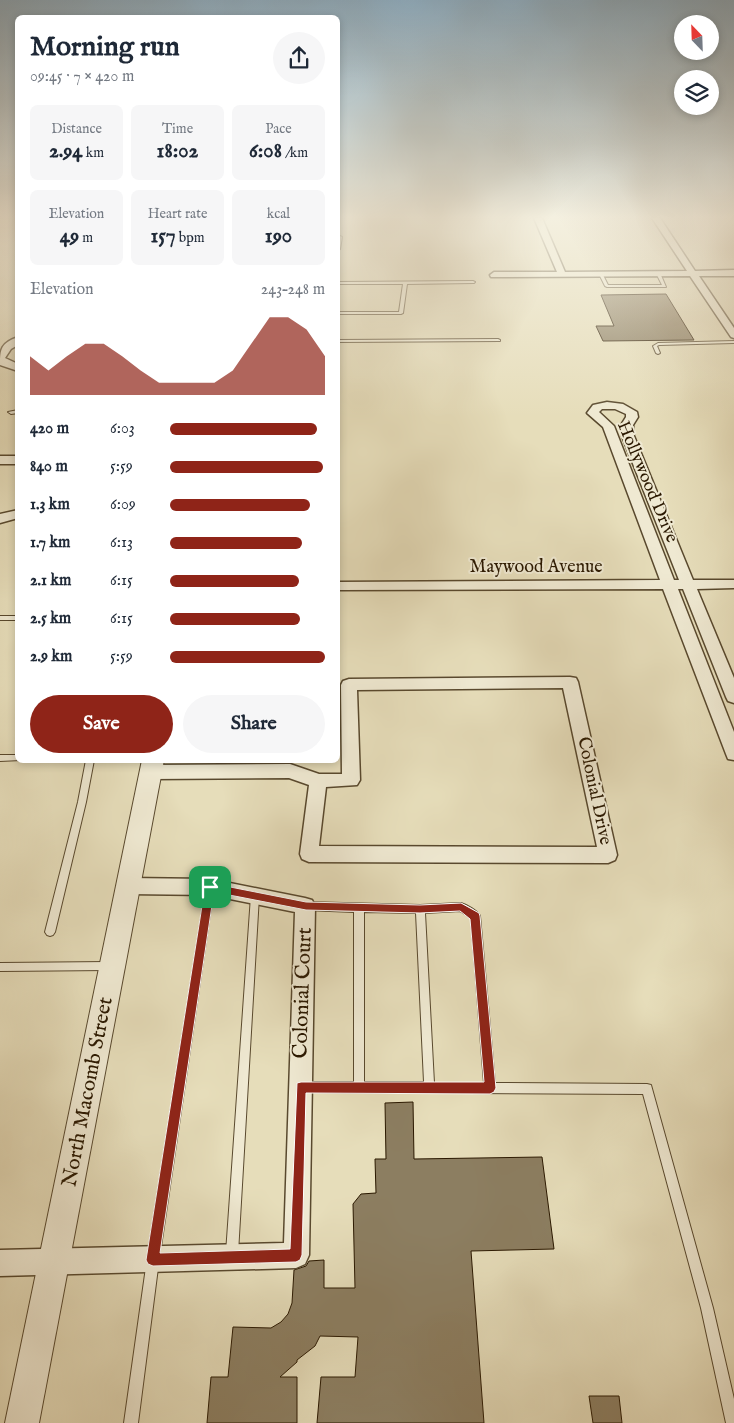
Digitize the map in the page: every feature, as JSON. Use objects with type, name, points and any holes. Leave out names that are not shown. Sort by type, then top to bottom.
[{"type":"street","points":[[701,284],[734,335]]},
{"type":"street","points":[[15,342],[8,347],[0,358],[2,362],[15,367]]},
{"type":"street","name":"Hollywood Drive","points":[[734,696],[628,436],[627,425],[632,417],[631,412],[620,406],[609,404],[597,407],[593,413],[608,426],[670,585],[728,722],[734,754]]},
{"type":"street","points":[[0,460],[15,460]]},
{"type":"street","name":"Maywood Avenue","points":[[340,586],[734,584]]},
{"type":"street","name":"Colonial Drive","points":[[152,766],[290,770],[318,781],[351,780],[344,757],[349,685],[570,682],[608,855],[309,854],[318,781]]},
{"type":"street","name":"North Macomb Street","points":[[22,1423],[152,766]]},
{"type":"street","name":"Colonial Court","points":[[0,1263],[296,1255],[306,906],[210,887],[128,886]]},
{"type":"lane","points":[[340,313],[401,313],[405,284]]},
{"type":"lane","points":[[606,284],[607,286],[665,286],[664,284]]},
{"type":"lane","points":[[340,341],[498,340]]},
{"type":"lane","points":[[658,353],[655,346],[658,344],[734,342]]},
{"type":"lane","points":[[0,618],[15,618]]},
{"type":"lane","points":[[0,758],[15,758]]},
{"type":"lane","points":[[50,932],[82,802],[89,763]]},
{"type":"lane","points":[[131,1423],[153,1260],[210,887]]},
{"type":"lane","points":[[232,1257],[255,896]]},
{"type":"lane","points":[[306,906],[420,909],[461,907],[475,916],[490,1088]]},
{"type":"lane","points":[[359,908],[359,1088]]},
{"type":"lane","points":[[420,909],[429,1088]]},
{"type":"lane","points":[[0,968],[112,966]]},
{"type":"lane","points":[[301,1087],[647,1089],[706,1308],[733,1423]]},
{"type":"building","points":[[666,294],[694,340],[603,341],[596,326],[614,326],[601,295]]},
{"type":"building","points":[[413,1102],[414,1159],[542,1157],[554,1249],[471,1251],[484,1423],[317,1423],[321,1377],[355,1377],[358,1337],[320,1336],[315,1346],[280,1377],[297,1377],[297,1423],[207,1423],[211,1377],[228,1377],[233,1327],[271,1328],[281,1322],[288,1314],[292,1303],[294,1270],[306,1266],[309,1261],[324,1260],[324,1288],[355,1288],[353,1204],[361,1194],[376,1193],[375,1159],[386,1159],[385,1103]]},
{"type":"building","points":[[589,1396],[619,1396],[622,1423],[593,1423]]},
{"type":"route","points":[[210,887],[306,906],[420,909],[461,907],[475,916],[490,1088],[301,1087],[296,1255],[153,1260],[210,887]]}]
